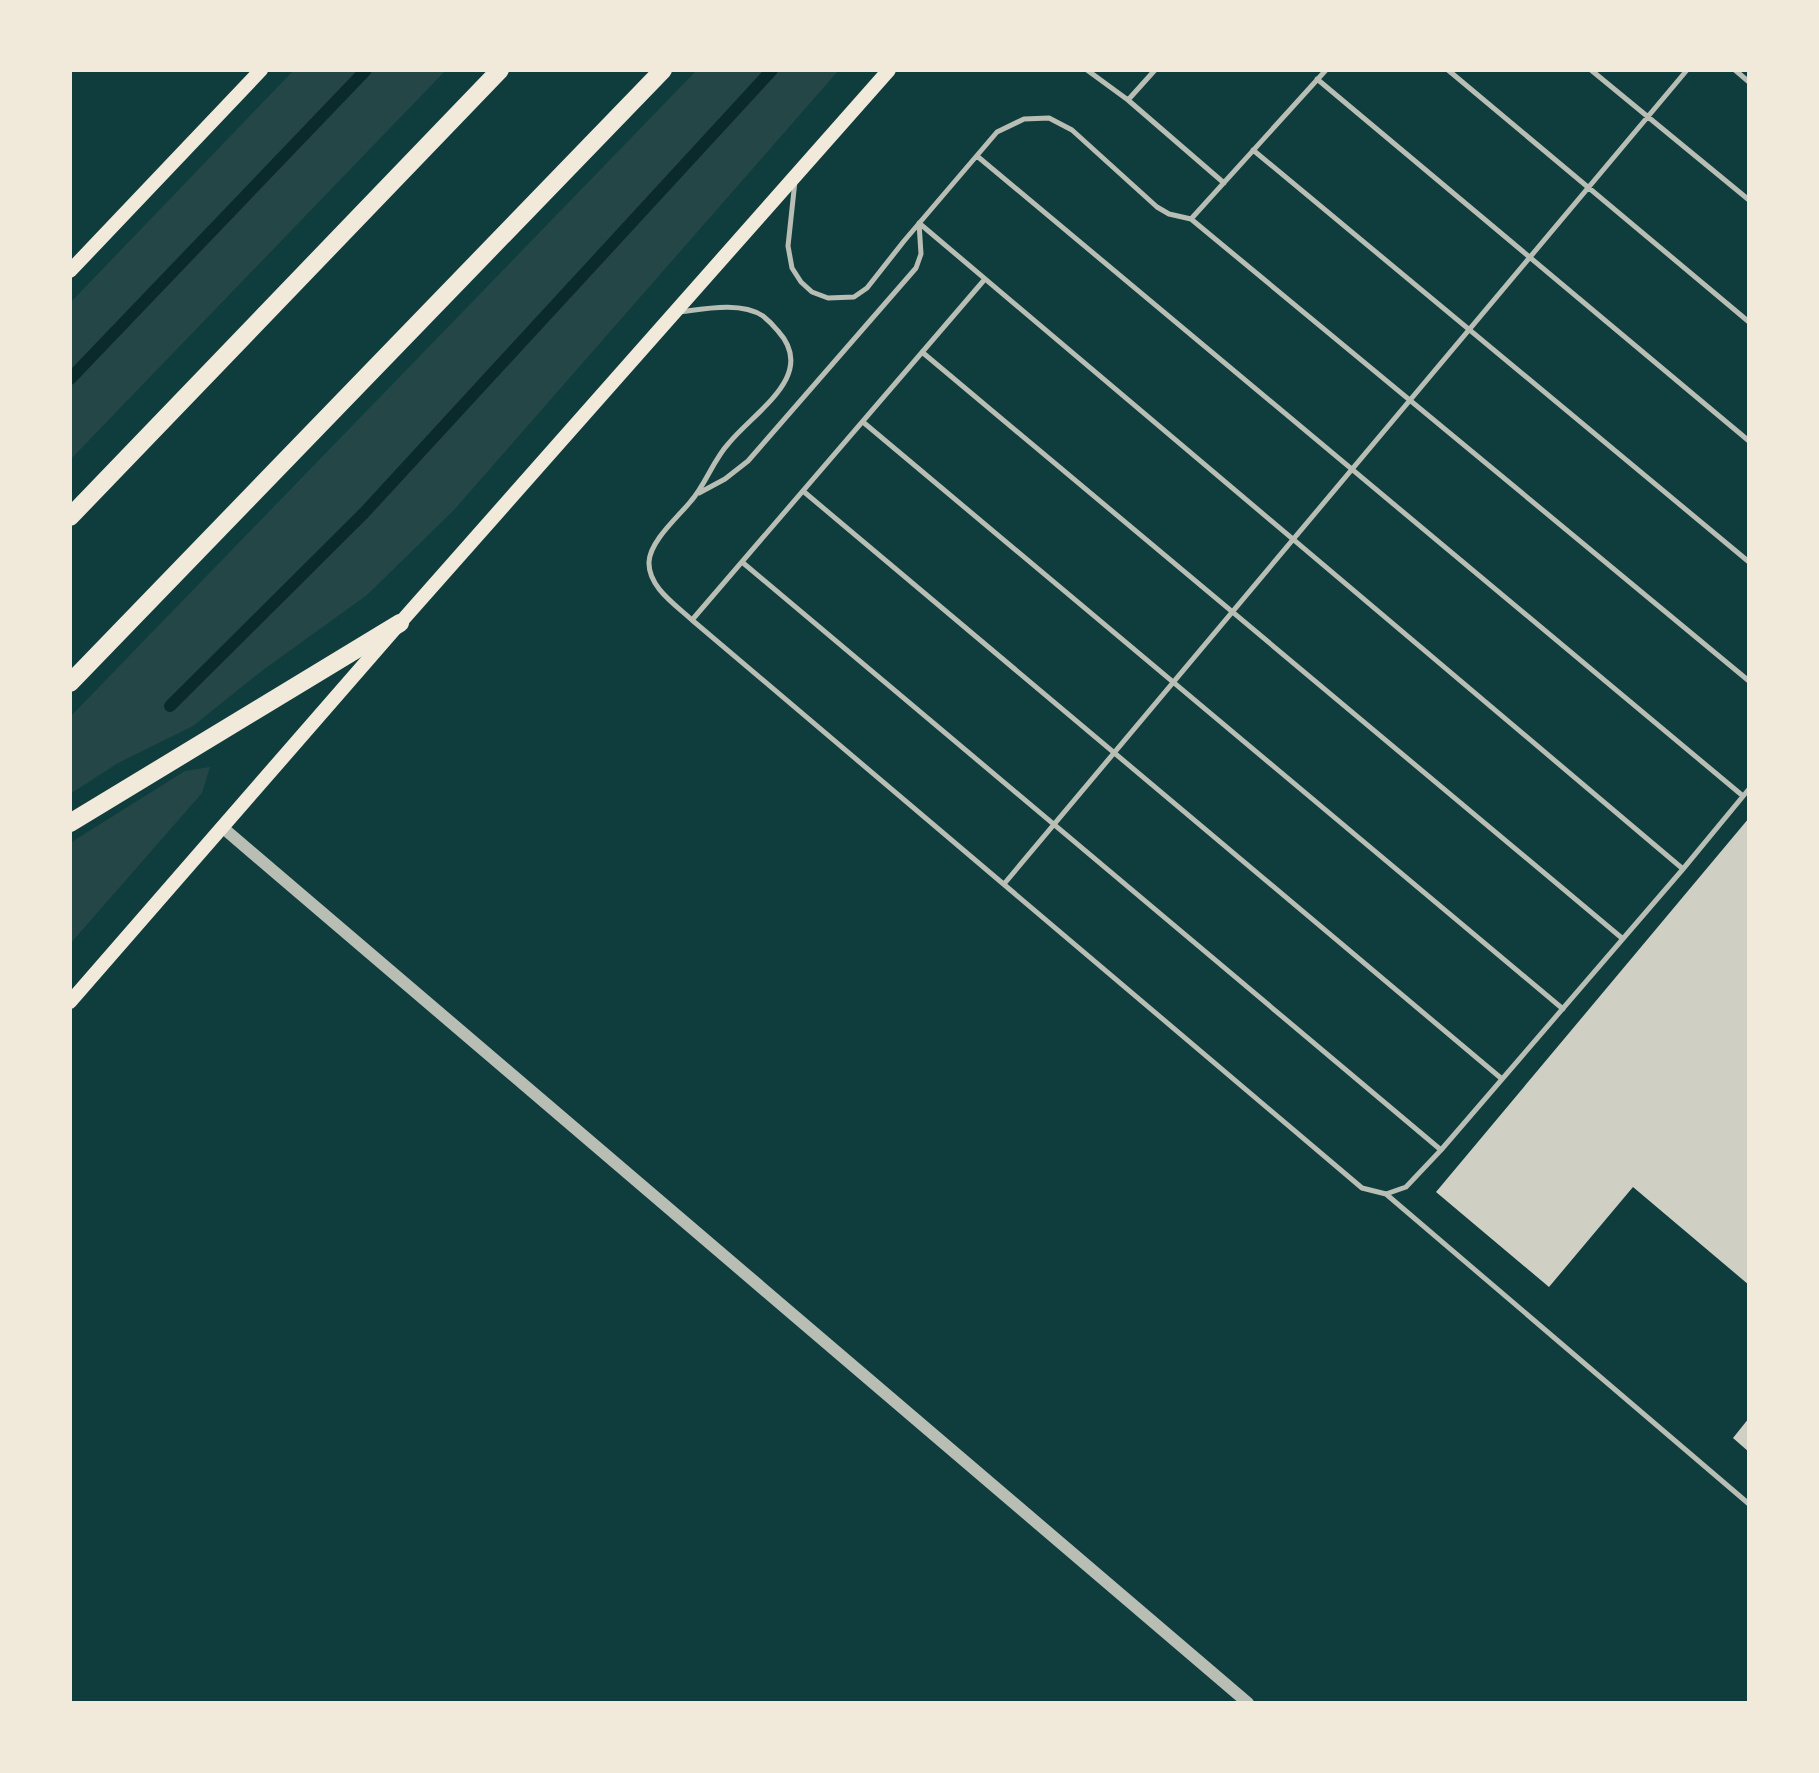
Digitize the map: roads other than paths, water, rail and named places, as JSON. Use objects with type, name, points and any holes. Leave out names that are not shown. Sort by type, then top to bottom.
[{"type":"main road","points":[[70,271],[261,70]]},
{"type":"main road","points":[[70,517],[500,70]]},
{"type":"main road","points":[[70,683],[663,70]]},
{"type":"main road","points":[[70,1002],[400,623],[889,70]]},
{"type":"main road","points":[[70,823],[400,623]]},
{"type":"street","points":[[222,827],[1248,1703]]},
{"type":"lane","points":[[1087,70],[1128,100],[1224,183]]},
{"type":"lane","points":[[1128,100],[1155,70]]},
{"type":"lane","points":[[1191,219],[1326,70]]},
{"type":"lane","points":[[1448,70],[1749,322]]},
{"type":"lane","points":[[1591,70],[1749,200]]},
{"type":"lane","points":[[1004,884],[1687,70]]},
{"type":"lane","points":[[1734,70],[1749,82]]},
{"type":"lane","points":[[1317,79],[1749,441]]},
{"type":"lane","points":[[795,177],[788,246],[792,268],[812,292],[828,298],[854,297],[867,288],[998,132],[1024,119],[1049,118],[1072,130],[1157,208],[1191,219],[1749,681]]},
{"type":"lane","points":[[1253,150],[1749,562]]},
{"type":"lane","points":[[977,156],[1743,796]]},
{"type":"lane","points":[[919,223],[1684,869]]},
{"type":"lane","points":[[698,494],[725,479],[748,461],[916,268],[921,254],[919,223]]},
{"type":"lane","points":[[692,620],[985,279]]},
{"type":"lane","points":[[676,312],[717,307],[742,308],[761,315],[788,343],[792,356],[791,369],[780,390],[728,443],[710,469],[698,494],[655,543],[649,556],[649,566],[659,589],[692,620],[1362,1188],[1387,1194],[1749,1504]]},
{"type":"lane","points":[[922,352],[1623,939]]},
{"type":"lane","points":[[863,422],[1563,1009]]},
{"type":"lane","points":[[803,491],[1502,1079]]},
{"type":"lane","points":[[743,562],[1441,1150]]},
{"type":"lane","points":[[1387,1194],[1406,1187],[1441,1150],[1684,869],[1749,789]]},
{"type":"waterway","points":[[70,379],[366,70]]},
{"type":"waterway","points":[[170,706],[364,513],[772,70]]}]
